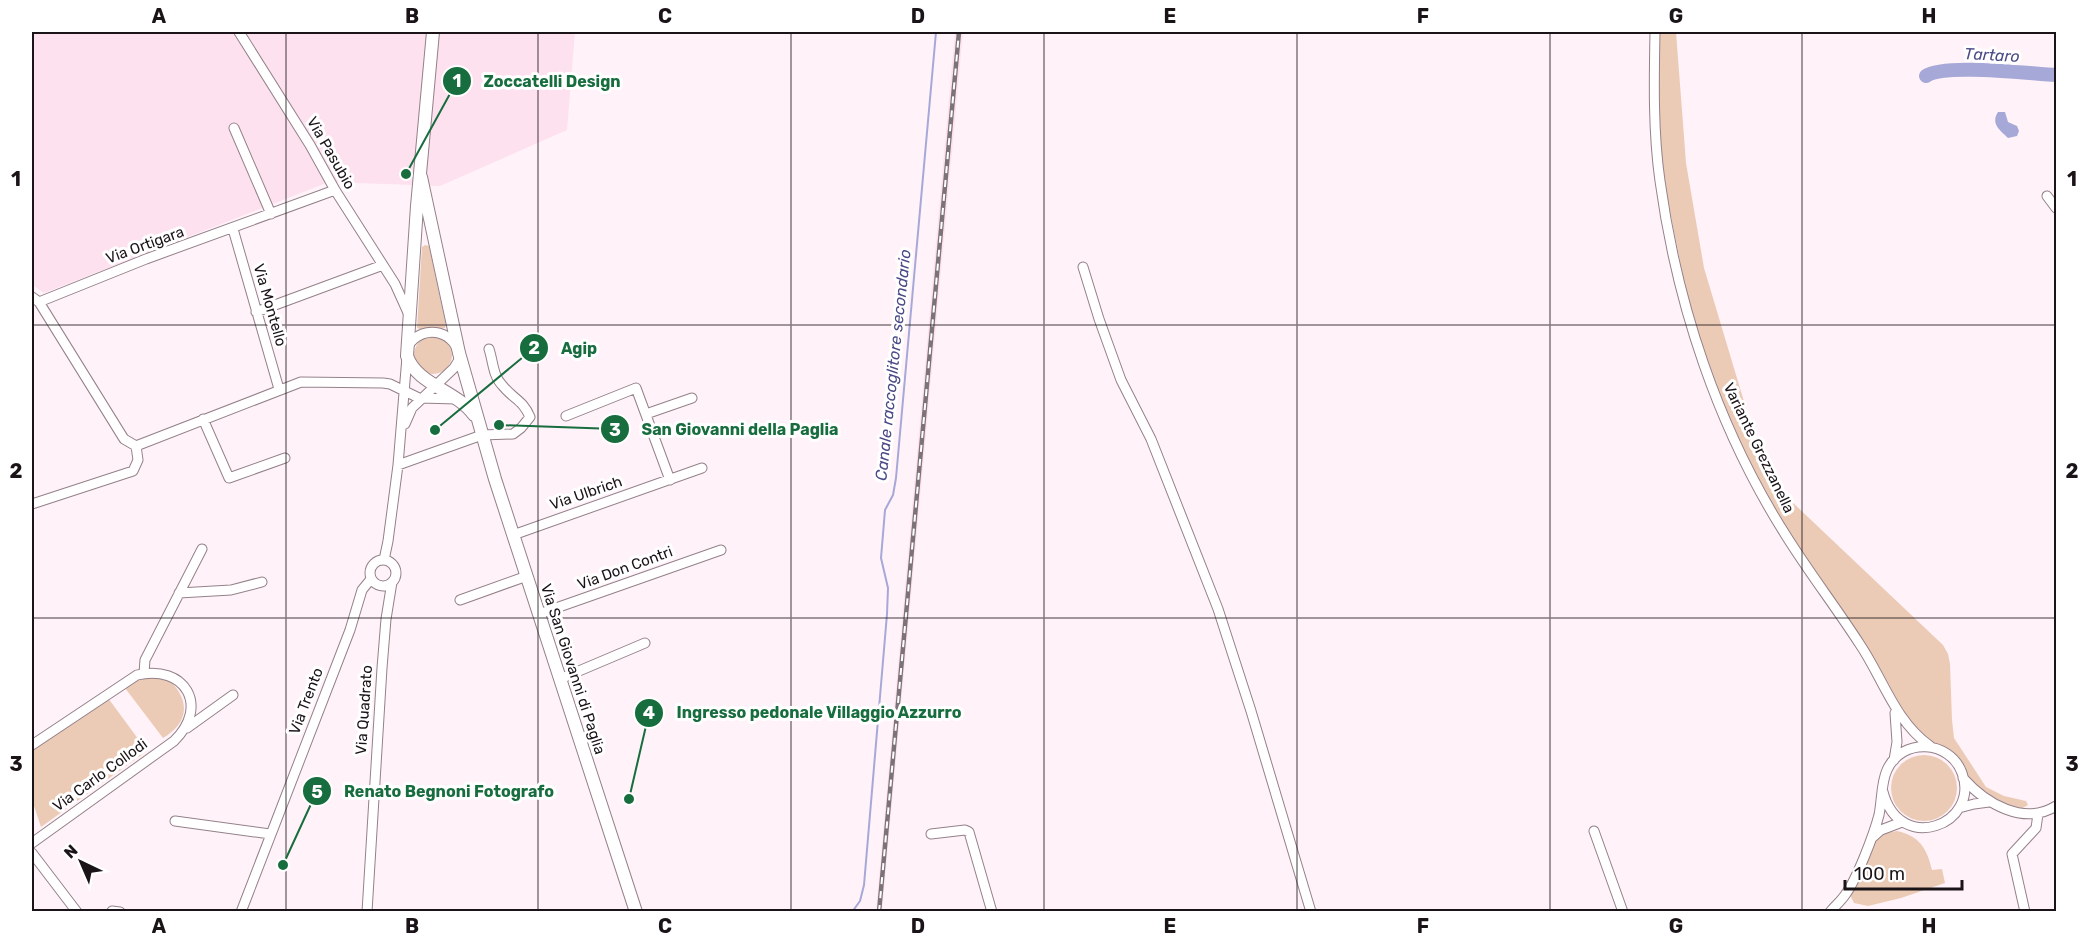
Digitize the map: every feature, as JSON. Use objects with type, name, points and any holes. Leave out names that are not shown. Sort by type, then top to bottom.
[{"type":"main road","points":[[434,32],[408,351],[411,365],[417,373],[467,405],[478,421]]},
{"type":"main road","name":"Via San Giovanni di Paglia","points":[[421,177],[459,352],[482,435],[636,912]]},
{"type":"main road","points":[[414,256],[421,240],[429,241],[435,247]]},
{"type":"street","name":"Via Pasubio","points":[[239,32],[398,289],[410,317]]},
{"type":"street","name":"Variante Grezzanella","points":[[1655,32],[1655,127],[1660,180],[1671,243],[1687,311],[1709,378],[1736,443],[1784,534],[1859,643],[1894,707],[1908,727],[1930,747]]},
{"type":"street","points":[[234,128],[271,214]]},
{"type":"street","name":"Via Ortigara","points":[[35,300],[335,190]]},
{"type":"street","points":[[2047,196],[2056,208]]},
{"type":"street","name":"Via Montello","points":[[233,229],[279,389]]},
{"type":"street","points":[[256,312],[383,265]]},
{"type":"street","points":[[1083,267],[1121,380],[1151,439],[1218,609],[1311,912]]},
{"type":"street","points":[[398,289],[412,288]]},
{"type":"street","points":[[32,504],[133,471],[138,460],[135,446],[124,439],[35,300]]},
{"type":"street","points":[[392,582],[382,586],[375,584],[371,579],[370,570],[379,561],[384,560],[388,541],[398,465],[400,438],[405,392],[408,351],[418,336],[435,331],[451,339],[459,352],[457,365],[409,412],[400,438]]},
{"type":"street","points":[[398,465],[482,435],[513,434],[530,417],[525,405],[501,384],[496,376],[489,349]]},
{"type":"street","points":[[135,446],[302,382],[390,384],[424,398],[459,399]]},
{"type":"street","points":[[566,416],[636,388],[670,480]]},
{"type":"street","points":[[646,414],[692,398]]},
{"type":"street","points":[[204,419],[229,478],[285,458]]},
{"type":"street","name":"Via Ulbrich","points":[[513,535],[702,468]]},
{"type":"street","points":[[144,673],[145,660],[202,549]]},
{"type":"street","name":"Via Don Contri","points":[[539,614],[721,550]]},
{"type":"street","name":"Via Quadrato","points":[[367,912],[386,619],[395,570],[384,560]]},
{"type":"street","points":[[460,600],[527,576]]},
{"type":"street","name":"Via Trento","points":[[240,912],[350,630],[362,590],[371,579]]},
{"type":"street","points":[[179,593],[231,590],[262,582]]},
{"type":"street","name":"Via Quadrato","points":[[382,586],[386,619]]},
{"type":"street","points":[[561,680],[645,643]]},
{"type":"street","points":[[32,745],[137,675],[144,673],[174,676],[183,686],[192,708],[185,730]]},
{"type":"street","name":"Via Carlo Collodi","points":[[32,843],[233,695]]},
{"type":"street","name":"Variante Grezzanella","points":[[1894,707],[1897,742],[1894,760]]},
{"type":"street","points":[[1830,912],[1845,896],[1852,884],[1870,840],[1878,816],[1887,769],[1894,760],[1910,749],[1930,747],[1941,750],[1958,764],[1964,778],[1989,802],[2017,813],[2038,814],[2056,806]]},
{"type":"street","points":[[1883,792],[1886,803],[1902,822],[1920,828],[1930,827],[1949,819],[1959,808],[1963,798],[1964,778]]},
{"type":"street","points":[[1959,808],[1989,802]]},
{"type":"street","points":[[2025,912],[2012,854],[2036,828],[2038,814]]},
{"type":"street","points":[[175,821],[270,834]]},
{"type":"street","points":[[1870,840],[1881,830],[1902,822]]},
{"type":"street","points":[[932,834],[965,830],[969,832],[992,912]]},
{"type":"street","points":[[1594,831],[1623,912]]},
{"type":"street","points":[[32,853],[77,912]]},
{"type":"shaded area","points":[[32,32],[575,32],[567,130],[440,186],[329,182],[44,293],[32,285]]},
{"type":"shaded area","points":[[955,32],[963,32],[882,911],[876,911]]},
{"type":"shaded area","points":[[1658,32],[1676,32],[1686,163],[1704,268],[1760,455],[1771,482],[1943,645],[1950,664],[1954,738],[1986,787],[2004,796],[2026,801],[2028,805],[2021,809],[1994,803],[1919,737],[1782,525],[1732,427],[1706,361],[1688,302],[1662,171]]},
{"type":"shaded area","points":[[429,246],[445,328],[422,330],[417,328],[422,247]]},
{"type":"shaded area","points":[[433,336],[447,341],[452,355],[447,369],[433,374],[419,369],[414,355],[419,341]]},
{"type":"shaded area","points":[[148,676],[167,680],[178,690],[183,701],[182,719],[174,730],[163,738],[125,688],[139,678]]},
{"type":"shaded area","points":[[108,698],[147,751],[41,827],[32,800],[32,749]]},
{"type":"shaded area","points":[[1924,755],[1937,758],[1947,765],[1954,775],[1957,788],[1954,801],[1947,811],[1937,818],[1924,821],[1911,818],[1901,811],[1894,801],[1891,788],[1894,775],[1901,765],[1911,758]]},
{"type":"shaded area","points":[[1897,831],[1911,836],[1921,844],[1932,870],[1942,869],[1945,883],[1868,906],[1854,903],[1851,897],[1852,891],[1877,838]]},
{"type":"water","points":[[1998,112],[2005,112],[2008,122],[2017,126],[2019,131],[2017,136],[2008,138],[2000,130],[1995,120]]},
{"type":"waterway","name":"Canale raccoglitore secondario","points":[[852,912],[860,901],[864,885],[887,614],[888,588],[881,558],[885,510],[893,495],[896,478],[936,32]]},
{"type":"waterway","name":"Tartaro","points":[[1926,76],[1950,70],[2056,75]]},
{"type":"railway","points":[[879,912],[959,32]]},
{"type":"place","name":"Zoccatelli Design","points":[[406,174]]},
{"type":"place","name":"San Giovanni della Paglia","points":[[499,425]]},
{"type":"place","name":"Agip","points":[[435,430]]},
{"type":"place","name":"Ingresso pedonale Villaggio Azzurro","points":[[629,799]]},
{"type":"place","name":"Renato Begnoni Fotografo","points":[[283,865]]}]
